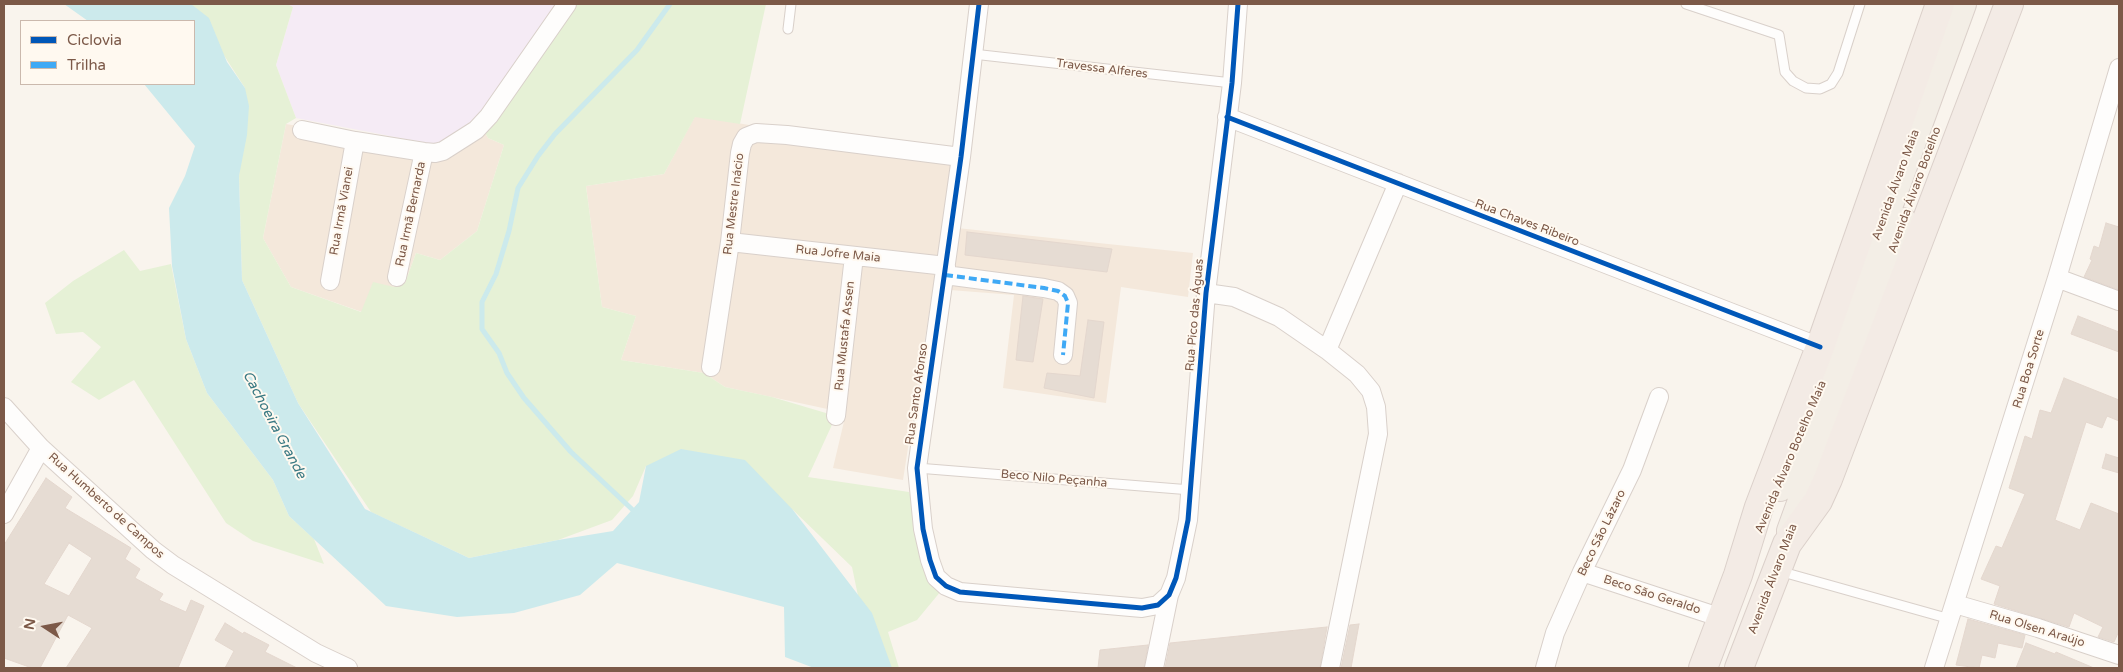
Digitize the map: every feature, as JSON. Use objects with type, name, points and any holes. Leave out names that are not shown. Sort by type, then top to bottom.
[{"type":"highway","points":[[1703,668],[1738,575],[1759,507],[1833,363],[1940,4]]},
{"type":"highway","points":[[1787,544],[1814,507],[1828,479],[2009,4]]},
{"type":"highway","name":"Avenida Álvaro Maia","points":[[1739,668],[1787,544]]},
{"type":"main road","name":"Avenida Álvaro Maia","points":[[1787,544],[1833,363],[1962,4]]},
{"type":"main road","name":"Avenida Álvaro Botelho","points":[[1833,363],[1982,4]]},
{"type":"street","points":[[302,130],[424,152],[435,153],[443,151],[476,130],[489,116],[567,4]]},
{"type":"street","name":"Rua Santo Afonso","points":[[979,4],[946,270],[917,468],[923,529],[936,577],[946,586],[960,592],[1142,608],[1158,604],[1169,595]]},
{"type":"street","name":"Rua Pico das Águas","points":[[1154,668],[1169,595],[1176,578],[1188,520],[1206,293],[1232,83],[1238,4]]},
{"type":"street","name":"Rua Boa Sorte","points":[[1934,668],[2057,278],[2119,68]]},
{"type":"street","name":"Rua Chaves Ribeiro","points":[[1227,117],[1398,183],[1833,363]]},
{"type":"street","name":"Rua Mestre Inácio","points":[[711,367],[730,242],[742,144],[746,137],[756,133],[787,134],[961,157]]},
{"type":"street","name":"Rua Irmã Vianei","points":[[330,281],[355,141]]},
{"type":"street","name":"Rua Irmã Bernarda","points":[[397,277],[424,152]]},
{"type":"street","points":[[1327,350],[1398,183]]},
{"type":"street","name":"Rua Jofre Maia","points":[[730,242],[854,256],[946,270],[1058,291],[1065,296],[1068,302],[1063,354]]},
{"type":"street","name":"Rua Mustafa Assen","points":[[836,416],[854,256]]},
{"type":"street","points":[[2057,278],[2119,302]]},
{"type":"street","points":[[1206,293],[1234,297],[1249,302],[1279,317],[1327,350],[1357,374],[1371,391],[1376,407],[1378,434],[1330,668]]},
{"type":"street","name":"Beco São Lázaro","points":[[1545,668],[1555,634],[1582,572],[1632,470],[1659,397]]},
{"type":"street","name":"Rua Humberto de Campos","points":[[4,408],[41,448],[139,537],[173,565],[316,652],[348,668]]},
{"type":"street","points":[[4,514],[41,448]]},
{"type":"street","name":"Beco São Geraldo","points":[[1582,572],[1722,618]]},
{"type":"street","name":"Rua Olsen Araújo","points":[[1952,612],[2038,628],[2119,655]]},
{"type":"lane","points":[[788,29],[791,4]]},
{"type":"lane","points":[[1686,4],[1779,35],[1785,72],[1794,81],[1806,88],[1820,89],[1831,84],[1838,73],[1860,4]]},
{"type":"lane","name":"Travessa Alferes","points":[[973,54],[1232,83]]},
{"type":"lane","name":"Beco Nilo Peçanha","points":[[917,468],[1191,490]]},
{"type":"lane","points":[[1777,570],[1952,612]]},
{"type":"shaded area","points":[[287,4],[558,4],[487,111],[437,145],[296,118],[276,65],[293,7]]},
{"type":"shaded area","points":[[695,116],[953,159],[903,480],[833,468],[846,413],[725,387],[704,373],[621,360],[636,316],[602,307],[586,186],[664,174]]},
{"type":"shaded area","points":[[286,124],[435,149],[480,124],[488,138],[504,145],[477,231],[440,260],[416,253],[405,283],[394,287],[362,312],[291,287],[263,238]]},
{"type":"shaded area","points":[[957,228],[1193,253],[1188,297],[1121,287],[1106,403],[1003,388],[1014,295],[950,290]]},
{"type":"green space","points":[[191,4],[287,4],[293,7],[276,65],[296,118],[286,124],[263,238],[291,287],[361,312],[373,282],[394,287],[405,283],[416,253],[440,260],[477,231],[504,145],[488,138],[480,124],[565,4],[766,4],[740,124],[695,117],[664,174],[586,186],[602,307],[636,316],[621,360],[704,373],[725,387],[772,397],[836,416],[808,477],[909,492],[941,591],[917,620],[888,632],[899,668],[873,668],[852,567],[793,510],[646,466],[633,496],[612,520],[558,540],[469,558],[371,512],[298,403],[242,280],[239,176],[245,88]]},
{"type":"green space","points":[[124,250],[140,271],[171,264],[186,339],[207,393],[273,480],[289,516],[314,539],[324,564],[253,541],[226,523],[134,380],[99,400],[71,382],[101,347],[83,332],[56,334],[45,303],[73,281]]},
{"type":"water","name":"Cachoeira Grande","points":[[64,4],[191,4],[209,18],[227,62],[245,88],[249,106],[247,135],[239,176],[242,280],[298,403],[365,509],[469,558],[613,531],[639,502],[646,466],[681,449],[745,460],[793,510],[872,613],[892,668],[814,668],[785,657],[784,607],[617,563],[580,595],[514,613],[457,617],[386,606],[289,516],[273,480],[207,393],[186,339],[172,266],[169,208],[185,176],[195,146],[145,85],[195,85],[195,20],[87,20]]},
{"type":"building","points":[[2106,223],[2119,227],[2119,290],[2084,277],[2092,260],[2090,259],[2094,246],[2099,248]]},
{"type":"building","points":[[967,232],[1112,249],[1107,272],[965,255]]},
{"type":"building","points":[[1023,296],[1043,299],[1033,362],[1016,360]]},
{"type":"building","points":[[2078,316],[2119,332],[2119,352],[2071,334]]},
{"type":"building","points":[[1088,320],[1104,322],[1094,398],[1044,388],[1047,373],[1080,376]]},
{"type":"building","points":[[2064,378],[2119,400],[2119,421],[2107,416],[2102,428],[2086,422],[2055,520],[2080,530],[2091,503],[2119,514],[2119,631],[2114,642],[2098,637],[2103,627],[2074,613],[2069,627],[1994,604],[2000,586],[1981,579],[1996,546],[2002,548],[2025,494],[2009,488],[2025,436],[2032,439],[2040,410],[2051,413]]},
{"type":"building","points":[[2106,454],[2119,458],[2119,473],[2102,468]]},
{"type":"building","points":[[46,478],[72,497],[65,508],[131,548],[125,559],[140,569],[135,578],[163,594],[159,600],[186,612],[191,600],[204,606],[178,668],[66,668],[92,628],[68,615],[40,668],[32,668],[4,658],[4,545]],"holes":[[[69,543],[92,558],[69,596],[44,584]]]},
{"type":"building","points":[[1968,619],[2025,635],[2022,648],[1998,643],[1995,658],[1982,655],[1979,668],[1956,665]]},
{"type":"building","points":[[225,623],[243,634],[244,632],[269,645],[265,652],[297,668],[225,668],[234,651],[215,640]]},
{"type":"building","points":[[1359,624],[1351,668],[1341,668],[1350,625]]},
{"type":"building","points":[[1327,627],[1320,668],[1165,668],[1170,643]]},
{"type":"building","points":[[2026,643],[2055,654],[2056,652],[2094,668],[2016,668]]},
{"type":"building","points":[[1148,645],[1144,668],[1098,668],[1100,650]]},
{"type":"waterway","points":[[636,513],[571,452],[524,398],[507,373],[499,353],[482,329],[482,302],[496,274],[509,231],[518,188],[538,156],[555,134],[637,50],[670,4]]},
{"type":"marked path","points":[[945,275],[1058,291],[1065,296],[1068,303],[1063,355]]},
{"type":"cycle path","points":[[979,4],[961,157],[917,468],[923,529],[930,560],[936,577],[946,586],[960,592],[1142,608],[1158,605],[1169,595],[1176,578],[1188,520],[1206,293],[1232,83],[1238,4]]},
{"type":"cycle path","points":[[1227,117],[1820,347]]}]
